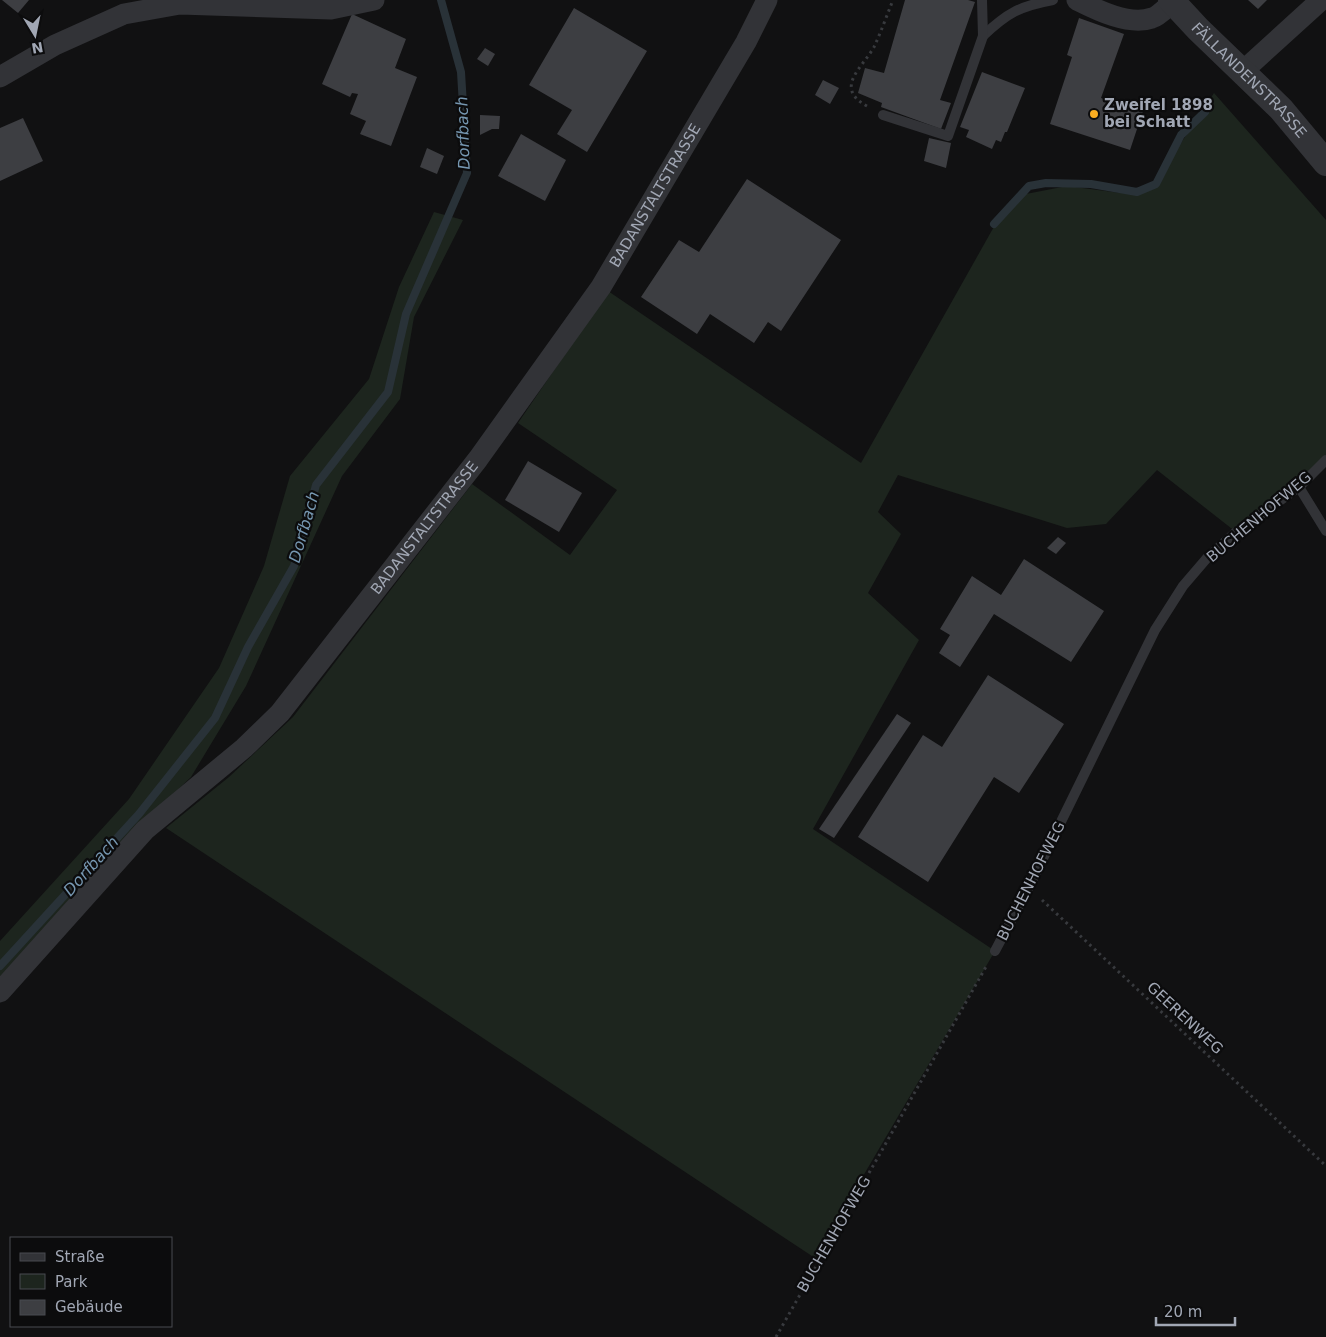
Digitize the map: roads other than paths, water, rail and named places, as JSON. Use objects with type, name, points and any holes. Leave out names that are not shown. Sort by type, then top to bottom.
[{"type":"street","points":[[0,77],[56,45],[124,14],[180,4],[331,9],[374,0]]},
{"type":"street","name":"BADANSTALTSTRASSE","points":[[0,992],[146,830],[244,748],[280,713],[478,459],[601,287],[746,42],[767,0]]},
{"type":"street","points":[[1077,0],[1127,19],[1140,20],[1153,18],[1172,1]]},
{"type":"street","points":[[1243,71],[1321,0]]},
{"type":"street","name":"FÄLLANDENSTRASSE","points":[[1172,1],[1198,29],[1281,109],[1326,163]]},
{"type":"lane","points":[[883,114],[948,136],[983,36],[982,0]]},
{"type":"lane","points":[[983,36],[1004,16],[1030,4],[1053,0]]},
{"type":"lane","name":"BUCHENHOFWEG","points":[[995,951],[1029,887],[1155,630],[1183,586],[1208,558],[1236,532],[1299,487],[1326,460]]},
{"type":"lane","points":[[1299,487],[1326,531]]},
{"type":"waterway","name":"Dorfbach","points":[[0,966],[139,814],[215,718],[248,647],[294,566],[316,485],[388,392],[406,314],[467,173],[461,72],[441,0]]},
{"type":"waterway","points":[[994,224],[1029,186],[1046,183],[1091,184],[1137,192],[1156,184],[1181,135],[1205,112]]},
{"type":"place","name":"Zweifel 1898 bei Schatt","points":[[1094,114]]}]
